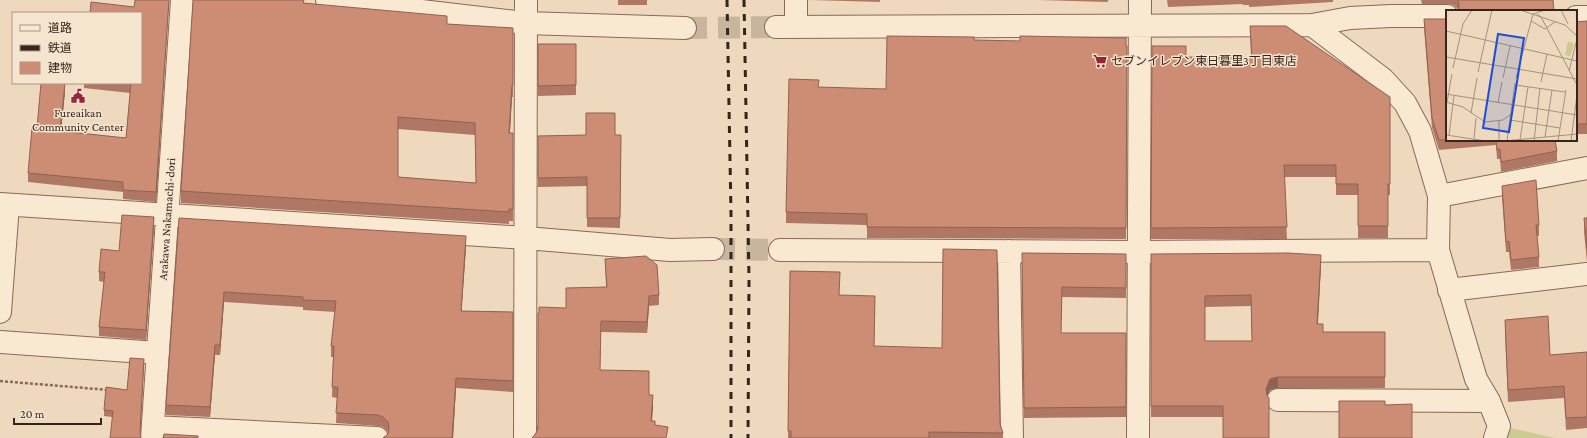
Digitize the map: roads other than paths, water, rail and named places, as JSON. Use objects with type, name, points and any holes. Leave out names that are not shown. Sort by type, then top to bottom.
[{"type":"street","name":"Arakawa Nakamachi-dori","points":[[153,433],[182,0]]},
{"type":"street","points":[[327,0],[525,23],[685,28]]},
{"type":"street","points":[[525,438],[526,0]]},
{"type":"street","points":[[796,0],[786,26],[1312,25],[1391,8],[1446,16]]},
{"type":"street","points":[[1138,438],[1140,0]]},
{"type":"street","points":[[1312,25],[1383,79],[1405,103],[1420,131],[1439,196],[1438,250],[1476,379],[1489,401],[1499,426],[1495,438]]},
{"type":"street","points":[[1439,196],[1587,168]]},
{"type":"street","points":[[0,312],[4,205],[526,238],[670,250],[713,249]]},
{"type":"street","points":[[780,250],[1138,252],[1438,250]]},
{"type":"street","points":[[1009,251],[1012,438]]},
{"type":"street","points":[[1449,290],[1587,274]]},
{"type":"street","points":[[0,342],[158,353]]},
{"type":"street","points":[[1278,400],[1489,401]]},
{"type":"street","points":[[153,433],[377,438]]},
{"type":"tunnel","points":[[685,28],[776,27]]},
{"type":"tunnel","points":[[713,249],[780,250]]},
{"type":"railway","points":[[727,0],[731,213],[731,438]]},
{"type":"railway","points":[[744,0],[749,279],[748,438]]},
{"type":"place","name":"セブンイレブン東日暮里3丁目東店","points":[[1100,61]]},
{"type":"place","name":"Fureaikan Community Center","points":[[78,96]]}]
